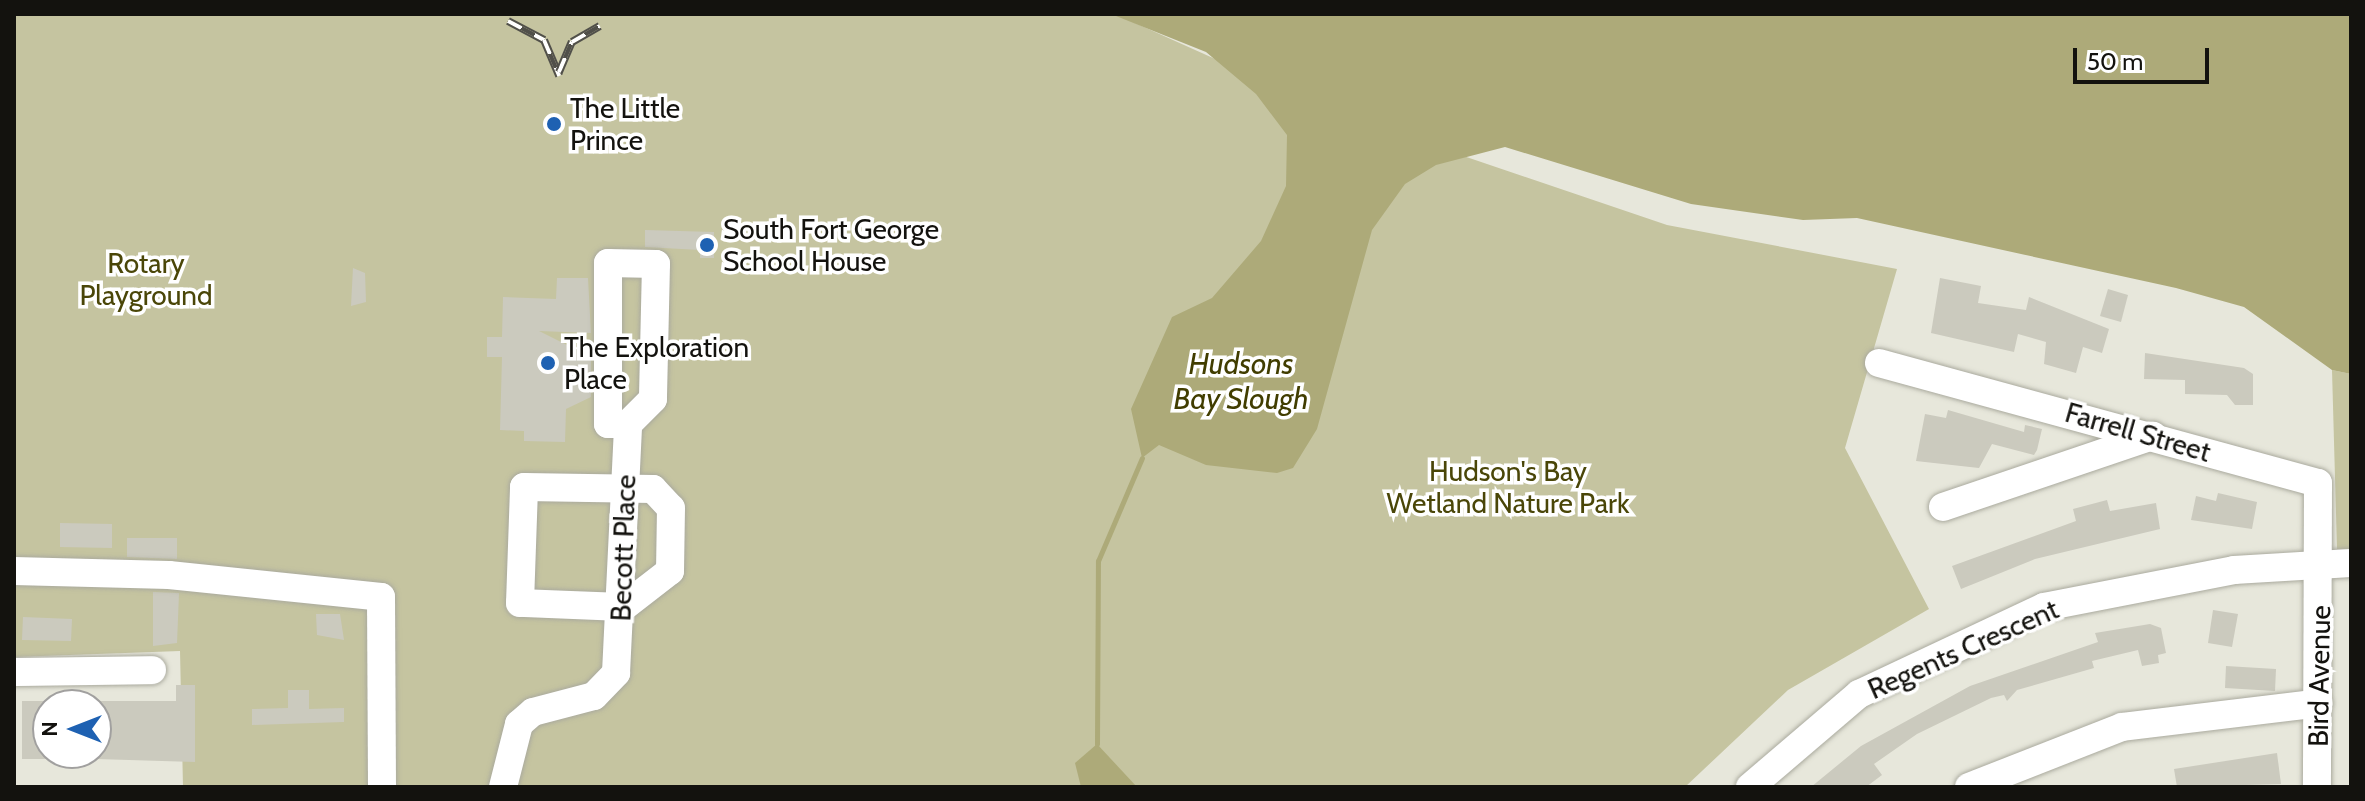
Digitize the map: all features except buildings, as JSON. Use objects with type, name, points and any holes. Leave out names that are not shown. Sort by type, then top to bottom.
[{"type":"street","points":[[608,263],[656,264],[653,399],[628,424],[608,424],[608,263]]},
{"type":"street","name":"Farrell Street","points":[[1879,363],[2318,483],[2321,565]]},
{"type":"street","name":"Becott Place","points":[[503,787],[519,724],[542,709],[594,696],[616,673],[628,424]]},
{"type":"street","points":[[1943,507],[2153,436]]},
{"type":"street","points":[[524,487],[653,489],[671,508],[670,571],[621,608],[520,603],[524,487]]},
{"type":"street","name":"Regents Crescent","points":[[1750,787],[1859,694],[2044,607],[2234,570],[2351,563]]},
{"type":"street","name":"Bird Avenue","points":[[2317,787],[2321,565]]},
{"type":"street","points":[[14,571],[169,575],[381,597],[382,787]]},
{"type":"street","points":[[14,672],[152,670]]},
{"type":"street","points":[[1969,787],[2122,727],[2319,703]]},
{"type":"green space","points":[[14,14],[1115,14],[1331,111],[1667,225],[1897,269],[1845,448],[1929,609],[1788,690],[1685,787],[183,787],[180,651],[14,657]]},
{"type":"green space","points":[[2332,370],[2351,374],[2351,549],[2337,549]]},
{"type":"water","points":[[1111,14],[2351,14],[2351,374],[2332,370],[2244,307],[2176,288],[1857,218],[1803,220],[1691,204],[1505,147],[1436,165],[1405,184],[1372,230],[1317,429],[1293,468],[1277,473],[1206,465],[1159,445],[1142,458],[1131,409],[1172,317],[1212,298],[1261,241],[1286,186],[1287,135],[1256,94],[1206,52]]},
{"type":"water","points":[[1097,744],[1137,787],[1081,787],[1075,763]]},
{"type":"waterway","name":"Hudsons Bay Slough","points":[[1097,744],[1098,561],[1142,458]]},
{"type":"railway","points":[[508,21],[544,40],[559,76]]},
{"type":"railway","points":[[559,72],[572,42],[600,26]]},
{"type":"place","name":"The Little Prince","points":[[554,124]]},
{"type":"place","name":"South Fort George School House","points":[[707,245]]},
{"type":"place","name":"The Exploration Place","points":[[548,363]]},
{"type":"park label","name":"Rotary Playground","points":[[146,279]]},
{"type":"park label","name":"Hudson's Bay Wetland Nature Park","points":[[1508,487]]}]
